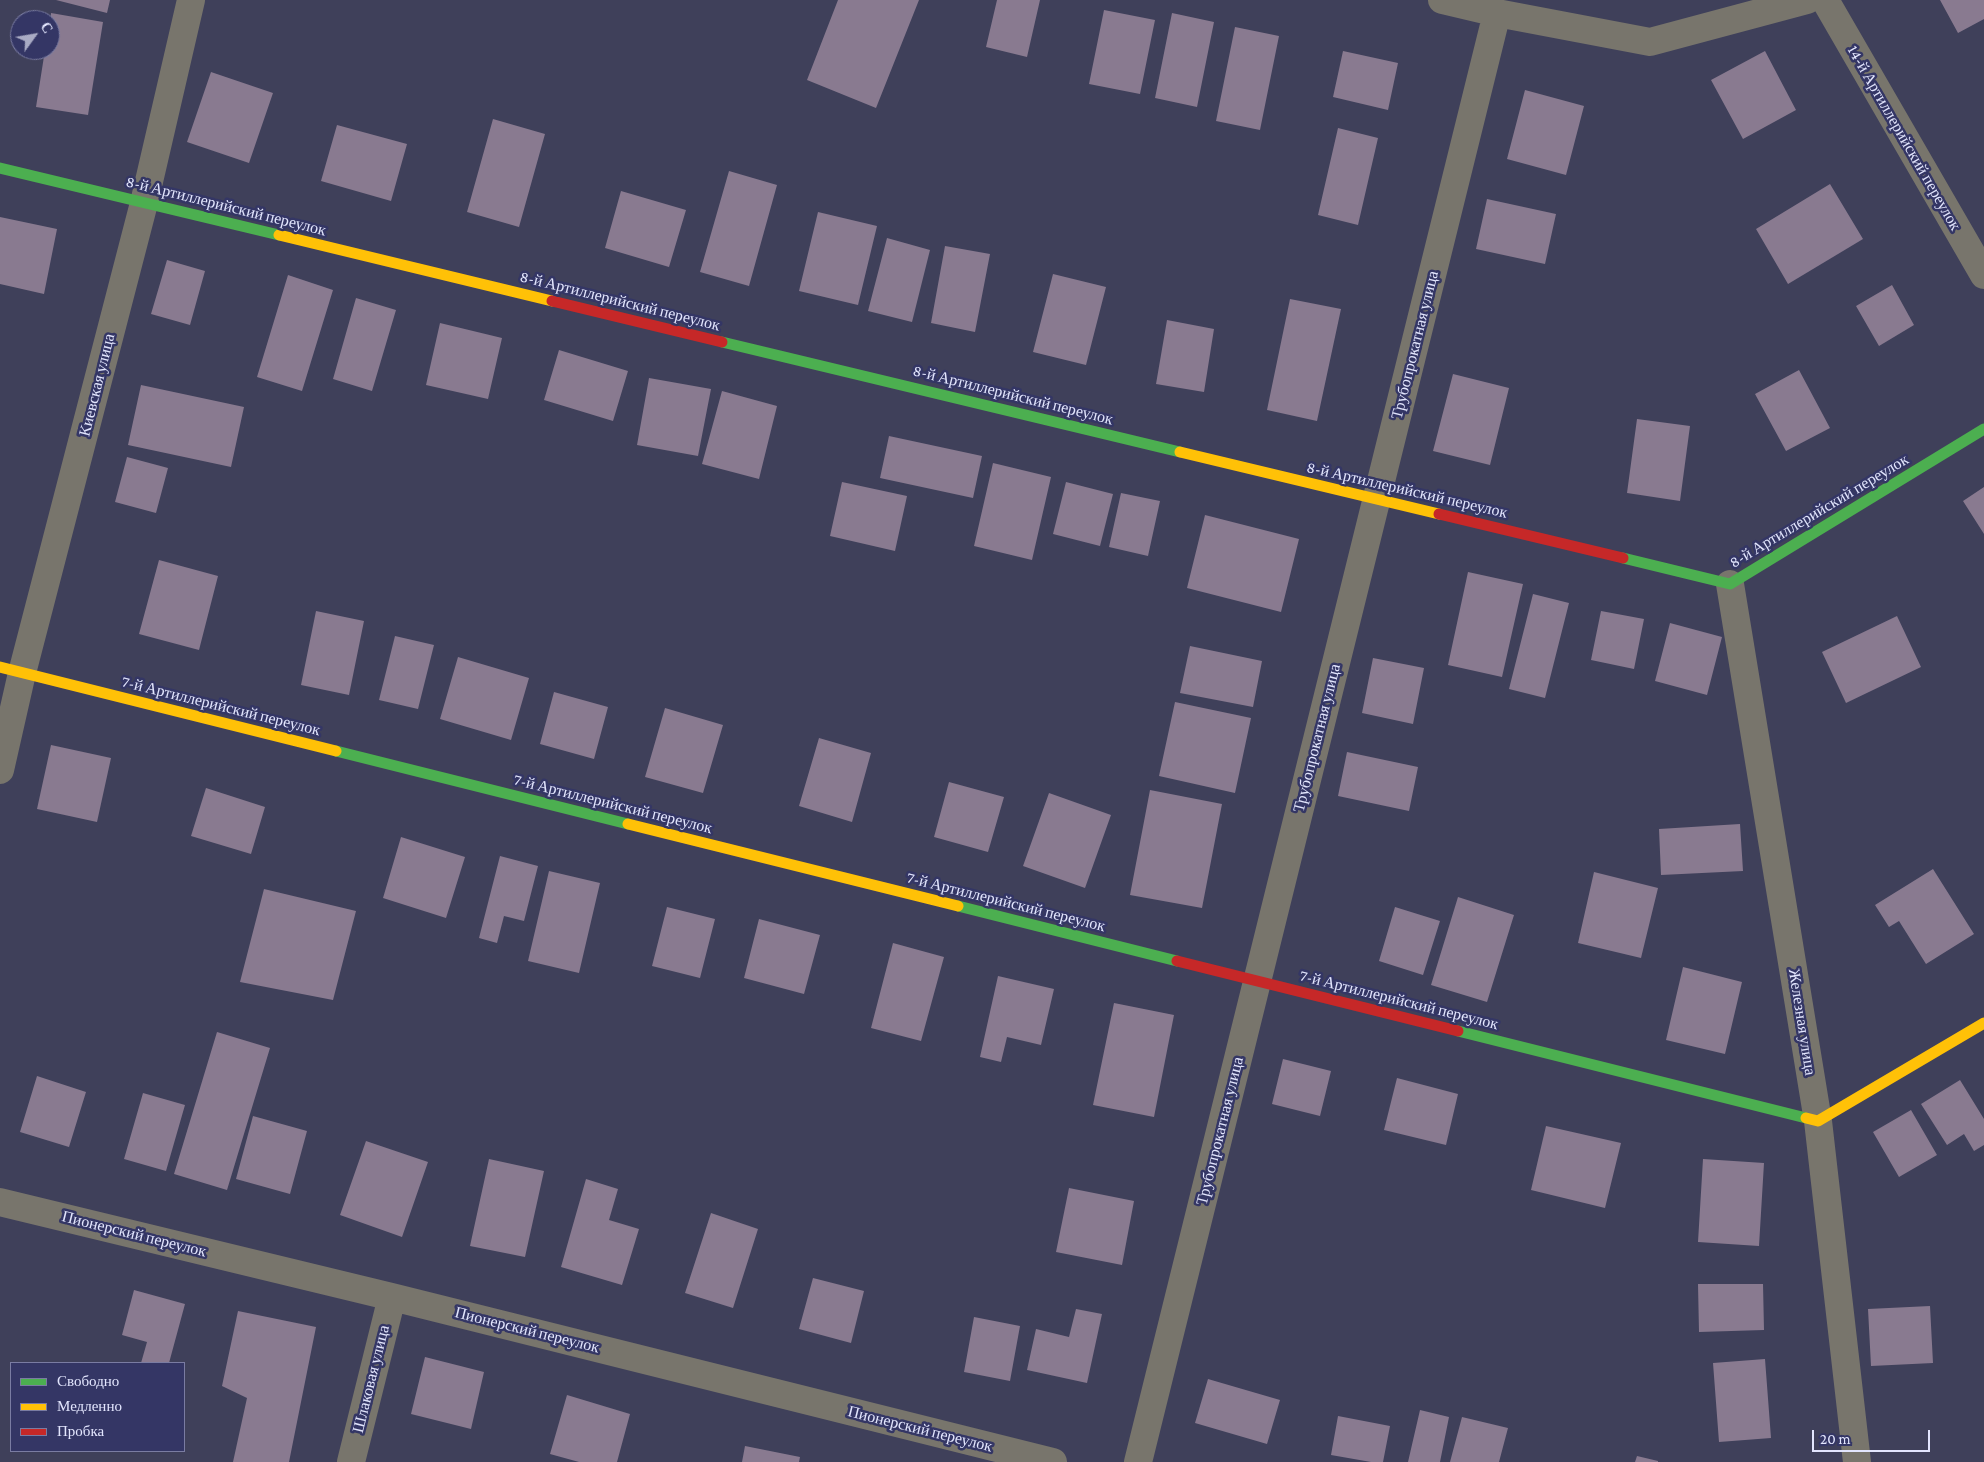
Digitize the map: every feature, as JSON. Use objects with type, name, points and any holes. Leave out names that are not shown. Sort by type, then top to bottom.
[{"type":"street","name":"Киевская улица","points":[[0,770],[11,670],[144,203],[190,0]]},
{"type":"street","points":[[1442,0],[1497,13],[1650,42],[1806,0]]},
{"type":"street","name":"14-й Артиллерийский переулок","points":[[1824,0],[1984,275]]},
{"type":"street","name":"Трубопрокатная улица","points":[[1138,1462],[1497,13]]},
{"type":"street","name":"8-й Артиллерийский переулок","points":[[0,168],[1730,584],[1984,429]]},
{"type":"street","name":"Железная улица","points":[[1730,584],[1818,1121],[1857,1462]]},
{"type":"street","name":"7-й Артиллерийский переулок","points":[[11,670],[1818,1121]]},
{"type":"street","points":[[1818,1121],[1984,1023]]},
{"type":"street","name":"Пионерский переулок","points":[[0,1202],[392,1297],[1053,1462]]},
{"type":"street","name":"Шлаковая улица","points":[[350,1462],[392,1297]]},
{"type":"building","points":[[56,0],[110,0],[107,13]]},
{"type":"building","points":[[838,0],[919,0],[876,108],[807,80]]},
{"type":"building","points":[[997,0],[1040,0],[1027,57],[986,47]]},
{"type":"building","points":[[1940,0],[1984,0],[1984,19],[1958,33]]},
{"type":"building","points":[[1104,10],[1155,20],[1140,94],[1089,84]]},
{"type":"building","points":[[1172,13],[1214,22],[1197,107],[1155,98]]},
{"type":"building","points":[[60,15],[103,22],[88,115],[36,107],[43,60],[60,60]]},
{"type":"building","points":[[1235,27],[1279,36],[1260,130],[1216,121]]},
{"type":"building","points":[[1343,51],[1398,63],[1388,110],[1333,97]]},
{"type":"building","points":[[1765,51],[1796,110],[1743,139],[1711,80]]},
{"type":"building","points":[[211,72],[273,93],[249,163],[187,142]]},
{"type":"building","points":[[1525,90],[1584,106],[1566,175],[1507,159]]},
{"type":"building","points":[[493,119],[545,134],[519,227],[467,212]]},
{"type":"building","points":[[337,125],[407,144],[391,201],[321,181]]},
{"type":"building","points":[[1338,128],[1378,138],[1358,225],[1318,215]]},
{"type":"building","points":[[729,171],[777,185],[749,286],[700,272]]},
{"type":"building","points":[[1830,184],[1863,239],[1788,284],[1756,229]]},
{"type":"building","points":[[621,191],[686,210],[669,267],[605,248]]},
{"type":"building","points":[[1487,199],[1556,214],[1545,264],[1476,249]]},
{"type":"building","points":[[818,212],[877,226],[858,305],[799,291]]},
{"type":"building","points":[[0,217],[57,229],[44,294],[0,284]]},
{"type":"building","points":[[887,238],[930,250],[912,322],[868,311]]},
{"type":"building","points":[[945,246],[990,254],[975,332],[931,323]]},
{"type":"building","points":[[167,260],[205,271],[190,325],[151,314]]},
{"type":"building","points":[[1053,274],[1106,287],[1086,365],[1033,352]]},
{"type":"building","points":[[288,275],[333,290],[302,391],[257,377]]},
{"type":"building","points":[[1892,285],[1914,325],[1879,346],[1856,306]]},
{"type":"building","points":[[356,298],[396,310],[372,391],[333,379]]},
{"type":"building","points":[[1290,299],[1341,309],[1317,421],[1267,410]]},
{"type":"building","points":[[1167,320],[1214,329],[1204,392],[1156,384]]},
{"type":"building","points":[[440,323],[502,338],[488,399],[426,385]]},
{"type":"building","points":[[559,350],[628,371],[613,421],[544,400]]},
{"type":"building","points":[[1799,370],[1830,428],[1786,451],[1755,394]]},
{"type":"building","points":[[1453,374],[1509,388],[1490,465],[1433,451]]},
{"type":"building","points":[[649,378],[711,389],[698,456],[637,445]]},
{"type":"building","points":[[141,385],[244,407],[231,467],[128,445]]},
{"type":"building","points":[[722,391],[777,406],[759,479],[702,464]]},
{"type":"building","points":[[1637,419],[1690,426],[1680,501],[1627,493]]},
{"type":"building","points":[[889,436],[982,456],[973,498],[880,478]]},
{"type":"building","points":[[127,457],[168,468],[156,513],[115,502]]},
{"type":"building","points":[[993,463],[1051,477],[1032,560],[974,546]]},
{"type":"building","points":[[842,482],[907,496],[895,551],[830,536]]},
{"type":"building","points":[[1066,482],[1113,494],[1100,546],[1053,534]]},
{"type":"building","points":[[1984,487],[1984,534],[1963,501]]},
{"type":"building","points":[[1121,493],[1160,501],[1148,556],[1109,547]]},
{"type":"building","points":[[1205,515],[1299,539],[1281,612],[1187,588]]},
{"type":"building","points":[[159,560],[218,576],[199,650],[139,634]]},
{"type":"building","points":[[1468,572],[1523,584],[1502,677],[1448,665]]},
{"type":"building","points":[[1533,594],[1569,603],[1545,698],[1509,689]]},
{"type":"building","points":[[316,611],[364,621],[349,695],[301,685]]},
{"type":"building","points":[[1601,611],[1644,619],[1634,669],[1591,660]]},
{"type":"building","points":[[1897,616],[1921,667],[1846,703],[1822,652]]},
{"type":"building","points":[[1670,623],[1722,637],[1707,695],[1655,681]]},
{"type":"building","points":[[395,636],[434,645],[418,709],[379,700]]},
{"type":"building","points":[[1190,646],[1262,661],[1253,707],[1180,693]]},
{"type":"building","points":[[458,657],[529,678],[511,740],[440,719]]},
{"type":"building","points":[[1373,658],[1424,668],[1413,724],[1362,713]]},
{"type":"building","points":[[554,692],[608,707],[594,759],[540,744]]},
{"type":"building","points":[[1175,702],[1251,718],[1235,793],[1159,776]]},
{"type":"building","points":[[665,708],[723,725],[703,793],[645,777]]},
{"type":"building","points":[[819,738],[871,753],[852,822],[799,806]]},
{"type":"building","points":[[51,745],[111,758],[97,822],[37,809]]},
{"type":"building","points":[[1347,752],[1418,767],[1409,811],[1338,796]]},
{"type":"building","points":[[949,782],[1004,797],[988,852],[934,837]]},
{"type":"building","points":[[206,788],[265,807],[251,854],[191,836]]},
{"type":"building","points":[[1150,790],[1222,804],[1202,908],[1130,895]]},
{"type":"building","points":[[1049,793],[1111,815],[1085,888],[1023,866]]},
{"type":"building","points":[[1740,824],[1743,871],[1661,875],[1659,829]]},
{"type":"building","points":[[401,837],[465,857],[446,918],[383,898]]},
{"type":"building","points":[[500,856],[538,866],[524,921],[504,916],[497,943],[479,938]]},
{"type":"building","points":[[1933,869],[1974,934],[1926,964],[1899,921],[1889,927],[1875,905]]},
{"type":"building","points":[[549,871],[600,883],[579,973],[528,961]]},
{"type":"building","points":[[1594,872],[1658,888],[1641,958],[1578,943]]},
{"type":"building","points":[[264,889],[356,911],[333,1000],[240,982]]},
{"type":"building","points":[[1458,897],[1514,915],[1487,1002],[1431,985]]},
{"type":"building","points":[[667,907],[715,919],[700,978],[652,966]]},
{"type":"building","points":[[1395,907],[1440,921],[1423,975],[1379,961]]},
{"type":"building","points":[[759,919],[820,935],[804,994],[744,978]]},
{"type":"building","points":[[893,943],[944,957],[921,1041],[871,1028]]},
{"type":"building","points":[[1683,967],[1742,982],[1725,1054],[1666,1040]]},
{"type":"building","points":[[998,976],[1054,989],[1041,1045],[1007,1037],[1001,1062],[980,1057]]},
{"type":"building","points":[[1114,1003],[1174,1015],[1154,1117],[1093,1105]]},
{"type":"building","points":[[217,1032],[270,1048],[227,1190],[174,1174]]},
{"type":"building","points":[[1283,1059],[1331,1071],[1320,1116],[1272,1104]]},
{"type":"building","points":[[37,1076],[86,1092],[69,1147],[20,1132]]},
{"type":"building","points":[[1397,1078],[1458,1094],[1446,1145],[1384,1130]]},
{"type":"building","points":[[1960,1080],[1984,1119],[1984,1145],[1974,1151],[1964,1134],[1947,1145],[1921,1104]]},
{"type":"building","points":[[143,1093],[185,1105],[166,1171],[124,1159]]},
{"type":"building","points":[[1911,1110],[1937,1155],[1899,1177],[1873,1132]]},
{"type":"building","points":[[253,1116],[307,1131],[290,1194],[236,1179]]},
{"type":"building","points":[[1546,1126],[1621,1143],[1605,1208],[1531,1190]]},
{"type":"building","points":[[366,1141],[428,1162],[402,1237],[340,1215]]},
{"type":"building","points":[[489,1159],[544,1171],[525,1257],[470,1246]]},
{"type":"building","points":[[1703,1159],[1764,1163],[1759,1246],[1698,1242]]},
{"type":"building","points":[[586,1179],[618,1189],[609,1220],[639,1229],[622,1285],[561,1267]]},
{"type":"building","points":[[1069,1188],[1134,1201],[1122,1265],[1056,1252]]},
{"type":"building","points":[[711,1213],[758,1229],[733,1308],[685,1293]]},
{"type":"building","points":[[813,1278],[864,1291],[851,1343],[799,1329]]},
{"type":"building","points":[[1698,1284],[1763,1284],[1764,1330],[1699,1332]]},
{"type":"building","points":[[134,1290],[185,1304],[169,1362],[141,1362],[147,1342],[122,1335]]},
{"type":"building","points":[[1930,1306],[1933,1363],[1871,1366],[1868,1309]]},
{"type":"building","points":[[1076,1309],[1102,1314],[1087,1383],[1027,1370],[1036,1329],[1069,1337]]},
{"type":"building","points":[[238,1311],[316,1327],[289,1462],[233,1462],[247,1398],[222,1386]]},
{"type":"building","points":[[974,1317],[1020,1326],[1010,1381],[964,1372]]},
{"type":"building","points":[[425,1357],[484,1372],[471,1429],[411,1414]]},
{"type":"building","points":[[1765,1359],[1771,1438],[1719,1442],[1713,1363]]},
{"type":"building","points":[[1208,1379],[1280,1400],[1267,1444],[1195,1423]]},
{"type":"building","points":[[567,1395],[630,1414],[617,1462],[579,1462],[550,1454]]},
{"type":"building","points":[[1420,1410],[1449,1417],[1440,1462],[1408,1462]]},
{"type":"building","points":[[1338,1416],[1390,1426],[1383,1462],[1371,1462],[1331,1455]]},
{"type":"building","points":[[1462,1417],[1508,1428],[1499,1462],[1450,1462]]},
{"type":"building","points":[[745,1446],[800,1457],[799,1462],[742,1462]]},
{"type":"building","points":[[1637,1456],[1658,1461],[1658,1462],[1635,1462]]},
{"type":"traffic: fast","points":[[0,168],[279,235]]},
{"type":"traffic: fast","points":[[722,342],[1180,452]]},
{"type":"traffic: fast","points":[[1623,558],[1730,584],[1984,429]]},
{"type":"traffic: fast","points":[[336,751],[628,824]]},
{"type":"traffic: fast","points":[[958,906],[1177,961]]},
{"type":"traffic: fast","points":[[1458,1031],[1806,1118]]},
{"type":"traffic: slow","points":[[279,235],[552,301]]},
{"type":"traffic: slow","points":[[1180,452],[1439,514]]},
{"type":"traffic: slow","points":[[0,667],[336,751]]},
{"type":"traffic: slow","points":[[628,824],[958,906]]},
{"type":"traffic: slow","points":[[1806,1118],[1818,1121],[1984,1023]]},
{"type":"traffic: jam","points":[[552,301],[722,342]]},
{"type":"traffic: jam","points":[[1439,514],[1623,558]]},
{"type":"traffic: jam","points":[[1177,961],[1458,1031]]}]
